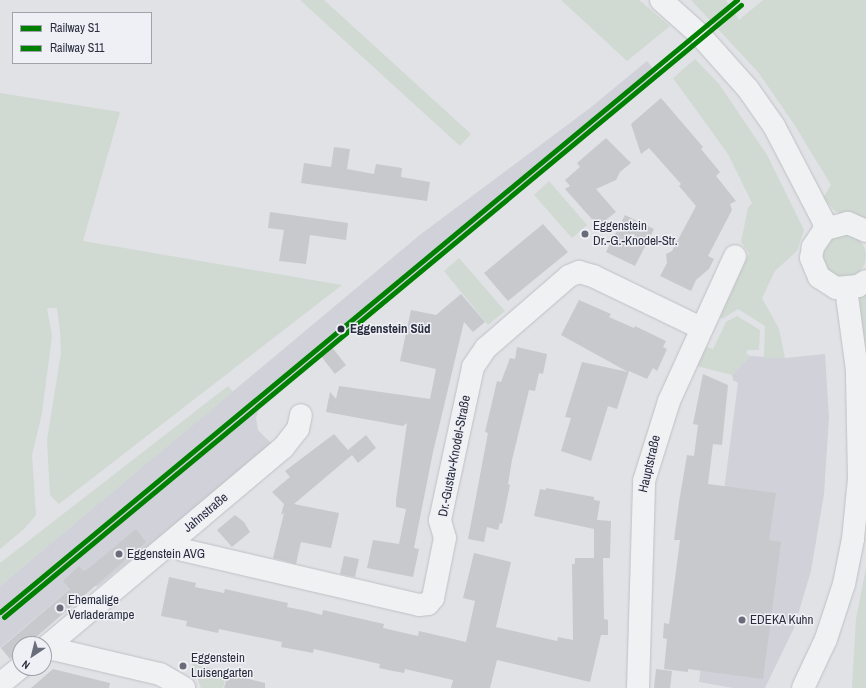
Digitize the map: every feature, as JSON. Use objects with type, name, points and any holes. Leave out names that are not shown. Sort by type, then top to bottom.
[{"type":"street","points":[[661,0],[699,34],[748,89],[774,126],[823,220],[825,229]]},
{"type":"street","points":[[866,232],[848,223],[825,229],[813,247],[814,268],[826,284],[846,289],[858,286],[866,281]]},
{"type":"street","name":"Hauptstraße","points":[[638,688],[644,481],[658,429],[701,328],[735,256]]},
{"type":"street","name":"Dr.-Gustav-Knodel-Straße","points":[[174,540],[183,550],[420,605],[428,604],[433,598],[444,545],[445,538],[440,520],[473,367],[486,348],[569,276],[578,272],[593,276],[701,328]]},
{"type":"street","points":[[803,688],[826,639],[844,584],[853,539],[860,479],[857,370],[846,289]]},
{"type":"street","name":"Jahnstraße","points":[[52,642],[283,448],[298,429],[301,415]]},
{"type":"street","points":[[52,649],[160,674],[184,688]]},
{"type":"street","points":[[0,684],[12,674]]},
{"type":"shaded area","points":[[300,0],[324,0],[471,134],[460,146]]},
{"type":"shaded area","points":[[561,0],[639,0],[670,26],[627,61]]},
{"type":"shaded area","points":[[691,0],[726,0],[739,20],[763,0],[866,0],[866,226],[835,211],[823,198],[831,185],[794,124],[758,72]]},
{"type":"shaded area","points":[[695,59],[719,84],[767,155],[804,230],[797,251],[775,271],[762,298],[779,329],[785,358],[764,358],[765,326],[738,309],[722,319],[720,317],[749,253],[741,242],[748,208],[752,203],[728,154],[673,78]]},
{"type":"shaded area","points":[[647,61],[658,75],[259,410],[256,418],[258,430],[273,445],[97,587],[86,575],[14,636],[12,636],[12,638],[0,648],[0,586],[421,234],[590,108]]},
{"type":"shaded area","points":[[0,93],[120,112],[83,241],[342,285],[59,504],[50,495],[47,440],[61,353],[60,331],[57,308],[47,308],[52,336],[42,413],[32,455],[36,515],[24,529],[0,549]]},
{"type":"shaded area","points":[[549,181],[587,225],[572,238],[534,195]]},
{"type":"shaded area","points":[[840,234],[848,234],[860,240],[866,252],[866,260],[860,272],[848,278],[840,278],[828,272],[822,260],[822,252],[828,240]]},
{"type":"shaded area","points":[[459,258],[505,311],[488,325],[444,271]]},
{"type":"shaded area","points":[[866,286],[866,355],[865,355],[859,297]]},
{"type":"shaded area","points":[[737,316],[760,330],[759,350],[748,350],[746,353],[750,356],[732,375],[697,366],[706,347],[713,349],[726,322]]},
{"type":"shaded area","points":[[825,354],[829,417],[824,494],[811,571],[794,628],[765,688],[733,688],[699,682],[738,383],[733,380],[732,375],[750,356],[785,358]]},
{"type":"shaded area","points":[[228,386],[233,392],[0,586],[0,563]]},
{"type":"shaded area","points":[[866,568],[866,688],[852,688],[856,619]]},
{"type":"shaded area","points":[[192,663],[227,672],[223,688],[201,688]]},
{"type":"building","points":[[661,98],[703,147],[701,149],[720,172],[716,176],[736,201],[730,204],[732,210],[708,256],[714,259],[709,269],[696,280],[691,291],[660,276],[667,263],[666,254],[672,251],[696,206],[679,186],[681,184],[649,148],[641,154],[631,124]]},
{"type":"building","points":[[606,138],[631,163],[620,172],[616,180],[596,189],[616,212],[598,226],[565,189],[570,186],[565,180],[580,167],[577,163]]},
{"type":"building","points":[[334,147],[350,149],[347,169],[374,174],[376,164],[402,168],[401,177],[430,182],[427,201],[301,183],[304,163],[331,167]]},
{"type":"building","points":[[270,212],[348,223],[346,240],[310,235],[306,264],[279,261],[284,230],[268,228]]},
{"type":"building","points":[[625,215],[654,229],[635,266],[606,252]]},
{"type":"building","points":[[543,224],[568,252],[508,301],[484,273]]},
{"type":"building","points":[[461,294],[485,322],[473,332],[464,322],[433,452],[414,548],[419,549],[413,577],[367,568],[373,540],[399,544],[406,509],[396,507],[396,500],[407,423],[403,426],[326,412],[330,392],[336,399],[339,386],[430,399],[436,369],[400,361],[411,310],[436,315]]},
{"type":"building","points":[[579,300],[611,314],[609,317],[634,328],[635,326],[666,341],[663,347],[667,349],[657,371],[653,368],[647,379],[629,371],[617,409],[608,406],[591,461],[561,451],[571,418],[565,417],[582,362],[628,372],[561,335]]},
{"type":"building","points":[[331,346],[346,365],[335,374],[320,355]]},
{"type":"building","points":[[517,347],[547,354],[543,374],[539,373],[535,391],[529,390],[512,460],[508,484],[510,485],[502,524],[500,523],[498,530],[487,527],[484,542],[468,539],[488,433],[485,432],[497,381],[501,382],[510,358],[515,359]]},
{"type":"building","points":[[703,374],[728,385],[722,445],[713,444],[708,484],[776,493],[769,540],[781,542],[763,679],[688,669],[688,672],[664,669],[667,639],[663,638],[664,623],[669,624],[680,540],[674,540],[679,502],[687,455],[694,456],[698,425],[693,424]]},
{"type":"building","points":[[334,434],[348,450],[366,435],[376,448],[358,463],[352,455],[294,504],[339,513],[331,548],[301,542],[296,564],[273,558],[284,513],[281,515],[284,504],[272,492],[290,477],[285,471]]},
{"type":"building","points":[[546,488],[594,497],[594,500],[600,501],[597,520],[611,521],[610,558],[594,558],[594,529],[534,516],[540,489],[546,490]]},
{"type":"building","points":[[235,515],[244,522],[250,532],[232,547],[217,530]]},
{"type":"building","name":"Ehemalige Verladerampe","points":[[136,529],[146,542],[37,636],[15,636],[70,589],[63,581],[79,566],[83,571],[88,569]]},
{"type":"building","points":[[474,553],[511,562],[496,627],[557,641],[558,637],[573,640],[572,564],[575,564],[575,558],[603,558],[604,619],[608,620],[608,635],[601,635],[590,682],[497,660],[490,688],[451,688],[453,680],[405,669],[404,673],[379,668],[380,664],[314,649],[313,653],[281,647],[282,642],[219,629],[218,633],[186,626],[187,621],[161,616],[169,577],[196,583],[195,587],[224,593],[225,589],[288,603],[287,607],[322,615],[323,610],[384,624],[383,628],[418,636],[419,631],[466,642],[475,601],[463,598]]},
{"type":"building","points":[[344,556],[359,559],[355,577],[340,574]]},
{"type":"building","name":"Ehemalige Verladerampe","points":[[12,639],[12,657],[10,659],[1,648]]},
{"type":"building","points":[[656,669],[672,671],[670,688],[654,688]]},
{"type":"building","points":[[52,670],[110,683],[109,688],[31,688],[45,676],[52,676]]},
{"type":"building","points":[[228,674],[265,683],[265,688],[224,688]]},
{"type":"rail line","name":"S1","points":[[0,612],[737,0]]},
{"type":"rail line","name":"S11","points":[[4,617],[741,5]]},
{"type":"place","name":"Eggenstein Dr.-G.-Knodel-Str.","points":[[585,234]]},
{"type":"place","name":"Eggenstein Süd","points":[[341,329]]},
{"type":"place","name":"Eggenstein AVG","points":[[119,554]]},
{"type":"place","name":"Ehemalige Verladerampe","points":[[60,608]]},
{"type":"place","name":"EDEKA Kuhn","points":[[742,620]]},
{"type":"place","name":"Eggenstein Luisengarten","points":[[183,666]]}]
